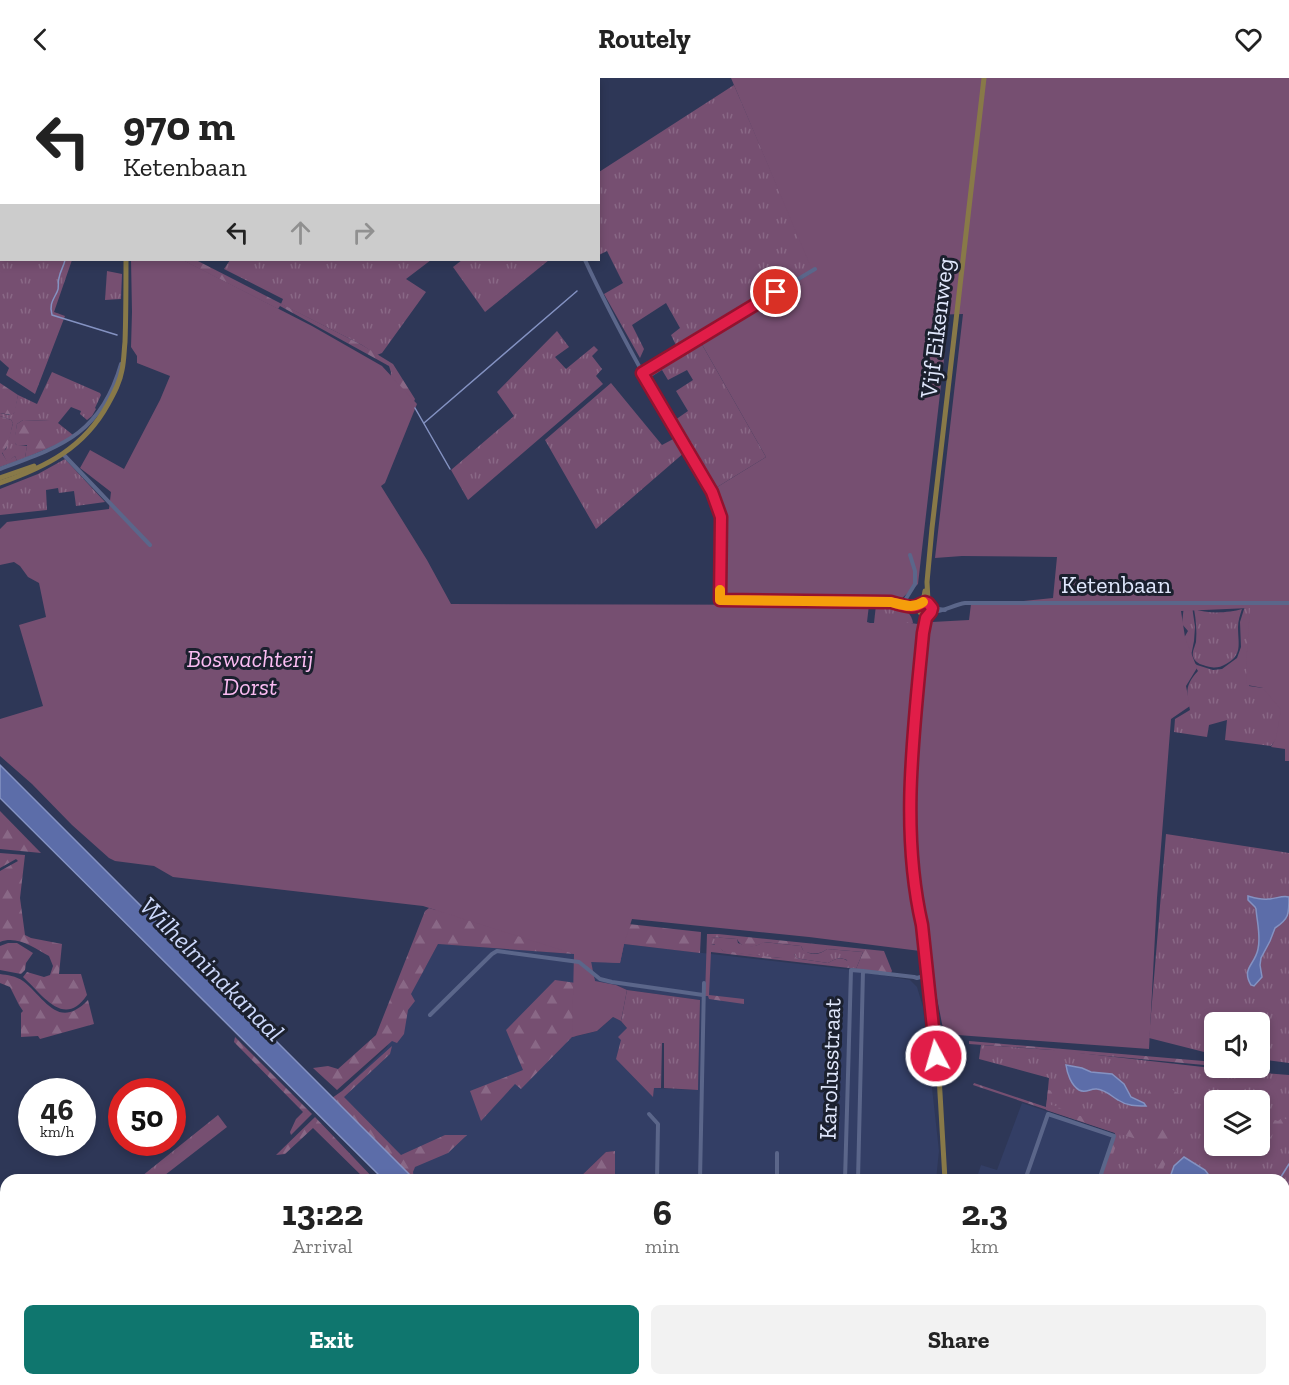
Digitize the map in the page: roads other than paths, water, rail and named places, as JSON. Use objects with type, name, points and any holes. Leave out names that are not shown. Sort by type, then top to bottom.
[{"type":"main road","name":"Vijf Eikenweg","points":[[946,1174],[939,1076],[912,855],[910,808],[927,582],[984,78]]},
{"type":"main road","points":[[0,481],[47,463],[63,454],[91,430],[101,417],[114,393],[123,364],[126,261]]},
{"type":"street","points":[[585,261],[642,373],[815,269]]},
{"type":"street","points":[[0,469],[56,447],[81,430],[104,405],[120,364],[123,364]]},
{"type":"street","name":"Ketenbaan","points":[[642,373],[712,492],[719,509],[721,517],[720,600],[891,602],[939,612],[965,603],[1289,603]]},
{"type":"street","points":[[63,454],[150,545]]},
{"type":"street","points":[[903,605],[915,584],[915,572],[910,555]]},
{"type":"street","points":[[430,1015],[497,951],[579,962],[603,980],[703,995]]},
{"type":"street","name":"Karolusstraat","points":[[845,1174],[851,970],[914,977],[925,975]]},
{"type":"street","name":"Karolusstraat","points":[[858,1174],[863,971]]},
{"type":"street","points":[[700,1174],[704,983]]},
{"type":"street","points":[[649,1114],[658,1124],[657,1174]]},
{"type":"street","points":[[1027,1174],[1048,1114],[1114,1136],[1101,1174]]},
{"type":"street","points":[[777,1153],[777,1174]]},
{"type":"waterway","points":[[65,261],[58,280],[58,290],[51,305],[52,315],[117,335]]},
{"type":"waterway","points":[[424,423],[577,291]]},
{"type":"waterway","points":[[415,408],[450,469]]},
{"type":"waterway","points":[[1283,1174],[1289,1164]]},
{"type":"park label","name":"Boswachterij Dorst","points":[[250,673]]},
{"type":"water label","name":"Wilhelminakanaal","points":[[212,969]]}]
